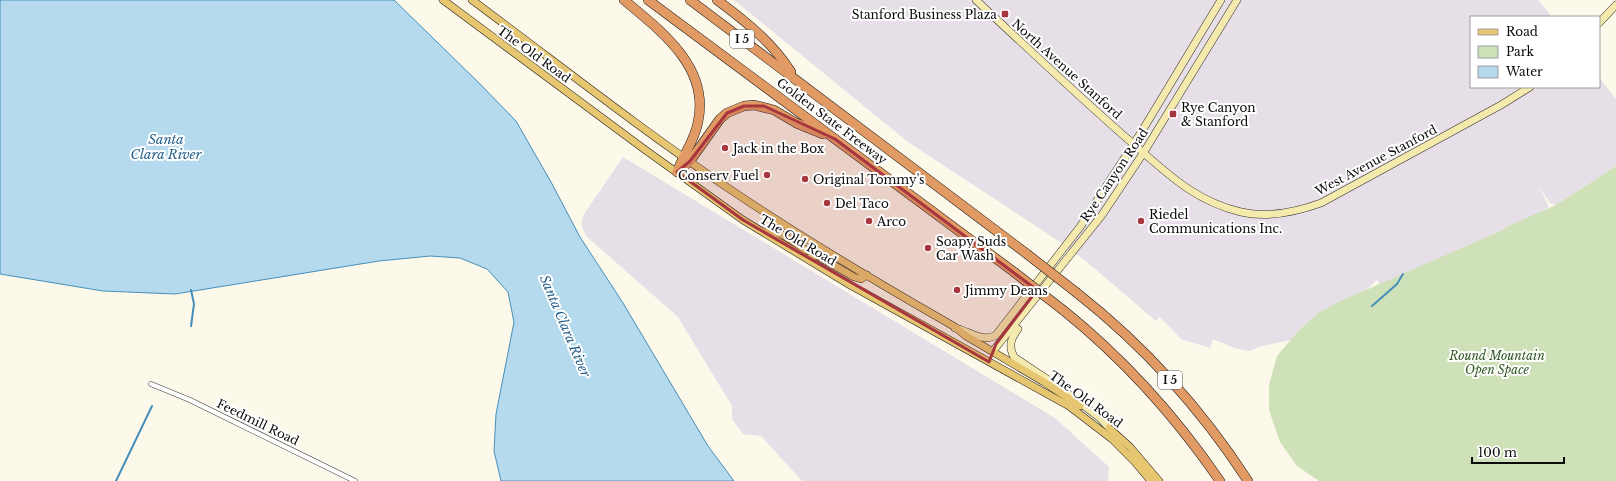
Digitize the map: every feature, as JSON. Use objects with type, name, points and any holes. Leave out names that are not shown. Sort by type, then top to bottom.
[{"type":"highway","points":[[624,0],[678,50],[694,74],[700,97],[700,109],[695,134],[686,159]]},
{"type":"highway","name":"Golden State Freeway","points":[[648,0],[1014,272],[1080,324],[1159,402],[1191,441],[1220,481]]},
{"type":"highway","name":"Golden State Freeway","points":[[690,0],[794,77],[1077,293],[1115,326],[1175,386],[1209,426],[1248,481]]},
{"type":"highway","points":[[716,0],[738,16],[762,39],[783,60],[794,77]]},
{"type":"highway","points":[[677,172],[686,159],[727,113],[744,106],[754,105],[774,110],[796,123],[836,139]]},
{"type":"main road","name":"The Old Road","points":[[443,0],[743,220],[850,285],[1069,406],[1112,439],[1151,481]]},
{"type":"main road","name":"The Old Road","points":[[472,0],[686,159],[733,192],[819,247],[868,275],[966,336],[1044,382],[1080,406],[1109,428],[1130,447],[1159,481]]},
{"type":"main road","name":"North Avenue Stanford","points":[[976,0],[1055,75],[1144,152]]},
{"type":"main road","name":"Rye Canyon Road","points":[[955,328],[982,338],[993,337],[1083,222],[1134,144],[1221,0]]},
{"type":"main road","name":"Rye Canyon Road","points":[[993,351],[1102,215],[1144,152],[1237,0]]},
{"type":"main road","points":[[1600,21],[1616,5]]},
{"type":"main road","name":"West Avenue Stanford","points":[[1144,152],[1182,185],[1208,201],[1245,213],[1265,214],[1292,212],[1315,205],[1334,196],[1501,105],[1528,88]]},
{"type":"main road","name":"Rye Canyon Road","points":[[989,362],[996,344],[1084,230],[1083,222]]},
{"type":"main road","points":[[764,232],[772,230],[782,234],[806,250],[810,251],[819,247]]},
{"type":"main road","points":[[808,259],[813,256],[818,256],[854,277],[861,279],[868,275]]},
{"type":"main road","points":[[1069,257],[1012,336],[1010,348],[1014,356],[1020,362],[1062,389],[1100,418],[1109,428]]},
{"type":"street","name":"Feedmill Road","points":[[151,384],[190,400],[355,481]]},
{"type":"highlighted area","points":[[744,106],[764,106],[835,139],[1037,290],[996,344],[989,362],[743,220],[677,172],[690,161],[727,113]]},
{"type":"shaded area","points":[[734,0],[1538,0],[1551,16],[1470,16],[1470,88],[1600,88],[1600,78],[1616,99],[1616,166],[1556,205],[1550,203],[1539,187],[1549,207],[1535,215],[1380,284],[1377,280],[1366,290],[1318,313],[1299,330],[1291,340],[1262,346],[1249,351],[1237,349],[1213,339],[1210,348],[1181,339],[1161,318],[1159,317],[1156,321],[1087,262],[1057,240],[908,142]]},
{"type":"shaded area","points":[[623,157],[1055,418],[1109,467],[1108,481],[802,481],[761,436],[743,434],[732,419],[732,406],[678,317],[586,236],[582,227],[582,219]]},
{"type":"green space","name":"Round Mountain Open Space","points":[[1616,166],[1616,481],[1319,481],[1297,466],[1280,442],[1269,410],[1269,385],[1277,356],[1299,330],[1318,313],[1336,303],[1503,230],[1508,226],[1556,205]]},
{"type":"water","name":"Santa Clara River","points":[[0,0],[394,0],[516,121],[580,237],[623,303],[708,446],[734,481],[501,481],[494,451],[496,414],[514,322],[508,292],[487,269],[460,258],[430,256],[379,261],[175,294],[103,291],[0,274]]},
{"type":"waterway","points":[[1372,306],[1397,284],[1403,274]]},
{"type":"waterway","points":[[191,290],[194,304],[191,326]]},
{"type":"waterway","points":[[116,481],[152,406]]},
{"type":"place","name":"Stanford Business Plaza","points":[[1005,14]]},
{"type":"place","name":"Rye Canyon & Stanford","points":[[1173,114]]},
{"type":"place","name":"Jack in the Box","points":[[725,148]]},
{"type":"place","name":"Conserv Fuel","points":[[767,175]]},
{"type":"place","name":"Original Tommy's","points":[[805,179]]},
{"type":"place","name":"Del Taco","points":[[827,203]]},
{"type":"place","name":"Arco","points":[[869,221]]},
{"type":"place","name":"Riedel Communications Inc.","points":[[1141,221]]},
{"type":"place","name":"Soapy Suds Car Wash","points":[[928,248]]},
{"type":"place","name":"Jimmy Deans","points":[[957,290]]}]
